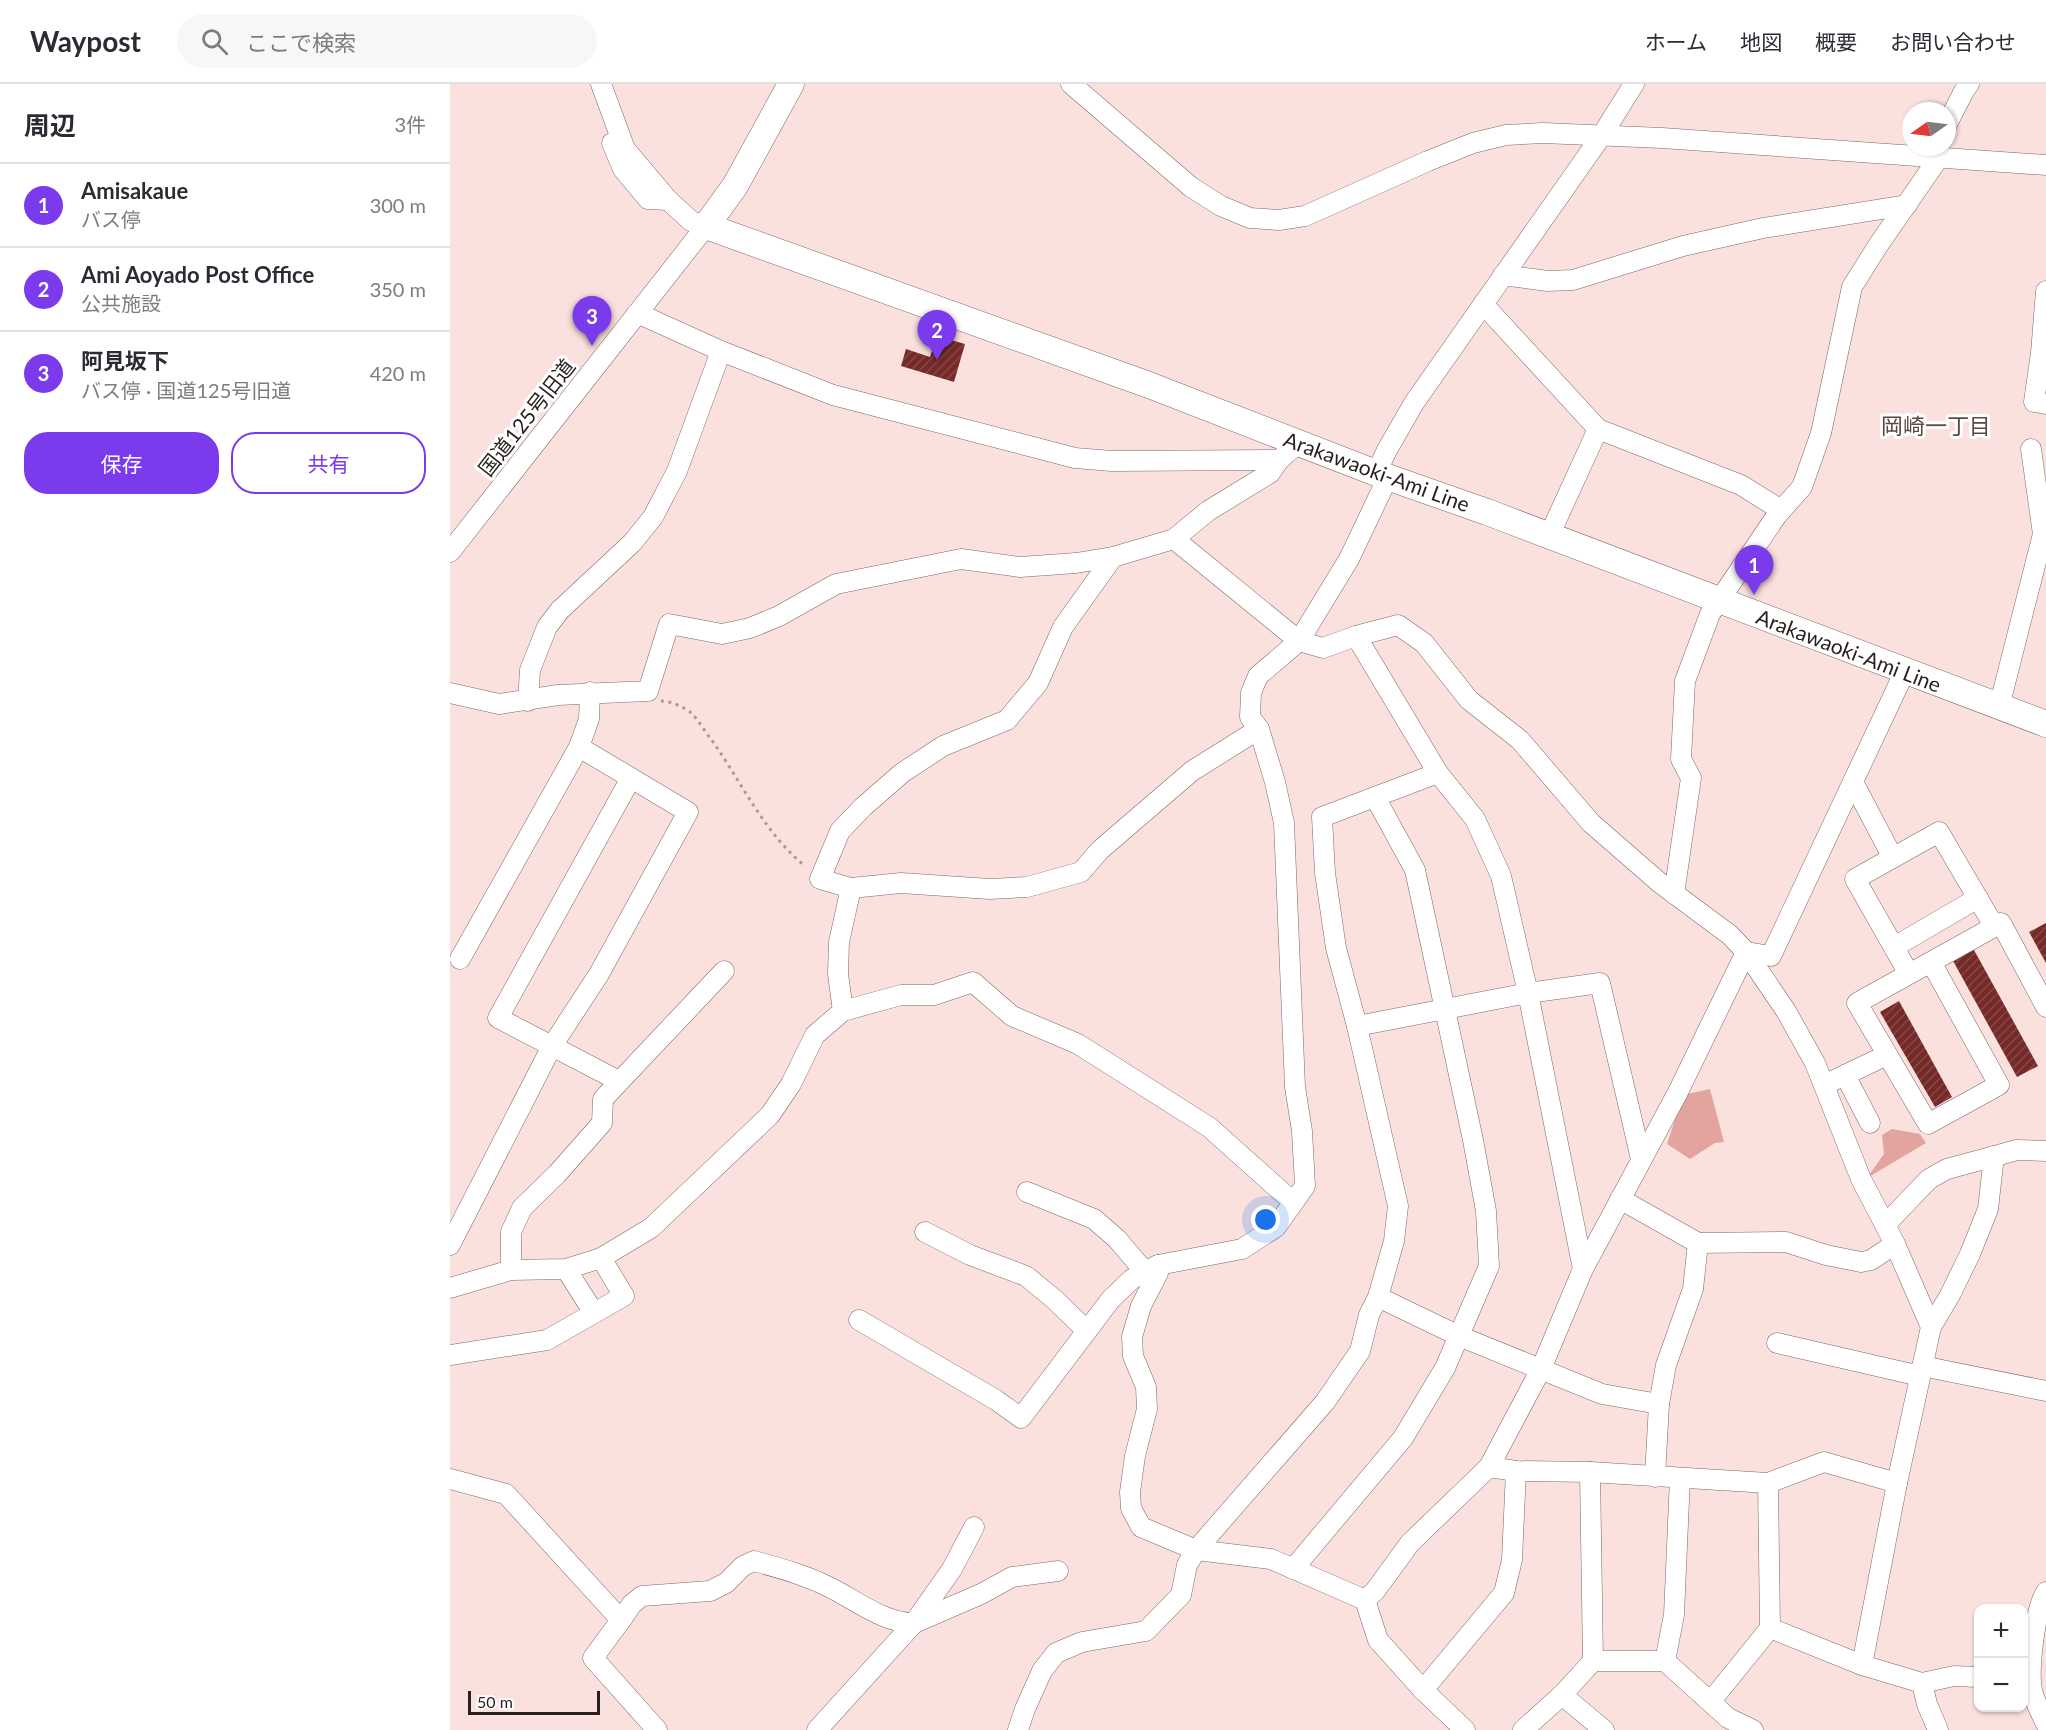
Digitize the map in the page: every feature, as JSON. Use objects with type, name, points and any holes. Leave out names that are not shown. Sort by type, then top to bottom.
[{"type":"main road","points":[[706,226],[735,186],[791,84]]},
{"type":"main road","name":"Arakawaoki-Ami Line","points":[[706,226],[1149,385],[1382,475],[1487,512],[2046,724]]},
{"type":"street","points":[[586,84],[623,169],[648,198],[668,200]]},
{"type":"street","points":[[601,84],[626,149],[668,200],[691,221],[706,226]]},
{"type":"street","points":[[1071,84],[1191,187],[1221,206],[1250,218],[1279,220],[1305,216],[1428,161],[1473,143],[1506,135],[1543,133],[1602,135],[1902,151]]},
{"type":"street","points":[[859,1320],[996,1400],[1021,1418],[1111,1299],[1132,1279],[1152,1268],[1242,1249],[1276,1227],[1305,1186],[1302,1131],[1295,1087],[1284,824],[1275,782],[1259,729],[1250,717],[1251,693],[1258,676],[1299,641],[1349,559],[1382,475],[1394,436],[1414,403],[1602,135],[1634,84]]},
{"type":"street","points":[[1956,107],[1969,84]]},
{"type":"street","points":[[1956,155],[2046,165]]},
{"type":"street","points":[[1674,894],[1691,778],[1681,759],[1685,681],[1710,614],[1781,510],[1802,487],[1821,433],[1852,287],[1937,156]]},
{"type":"street","points":[[1503,275],[1548,281],[1573,280],[1683,246],[1763,228],[1907,205]]},
{"type":"street","name":"国道125号旧道","points":[[450,552],[706,226]]},
{"type":"street","points":[[2046,291],[2034,402],[2046,404]]},
{"type":"street","points":[[1483,304],[1598,429],[1741,485],[1781,510]]},
{"type":"street","points":[[637,313],[721,351],[833,395],[1075,458],[1123,461],[1279,459]]},
{"type":"street","points":[[528,701],[530,670],[547,627],[560,610],[633,543],[652,517],[677,471],[721,351]]},
{"type":"street","points":[[1549,536],[1598,429]]},
{"type":"street","points":[[450,693],[499,704],[590,692],[648,691],[669,624],[722,634],[750,628],[779,616],[836,584],[961,559],[1020,567],[1076,563],[1113,557],[1174,539],[1208,511],[1270,472],[1279,459],[1298,443]]},
{"type":"street","points":[[1999,706],[2043,534],[2031,449]]},
{"type":"street","points":[[1174,539],[1299,641],[1323,648],[1398,625],[1424,643],[1469,700],[1520,740],[1591,822],[1674,894],[1730,935],[1746,952],[1786,1011],[1815,1063],[1861,1179],[1895,1244],[1930,1327]]},
{"type":"street","points":[[1113,557],[1064,627],[1038,683],[1007,720],[944,746],[902,773],[863,807],[840,831],[820,879],[851,888],[901,883],[990,889],[1027,887],[1081,872],[1100,850],[1192,771],[1259,729]]},
{"type":"street","points":[[1356,636],[1438,773],[1474,819],[1501,876],[1528,993],[1583,1269]]},
{"type":"street","points":[[1746,952],[1772,957],[1905,671]]},
{"type":"street","points":[[460,959],[579,747],[589,719],[590,692]]},
{"type":"street","points":[[450,1245],[552,1046],[598,974],[688,812],[579,747]]},
{"type":"street","points":[[1018,1730],[1042,1671],[1056,1653],[1082,1642],[1146,1631],[1180,1595],[1187,1565],[1196,1550],[1325,1402],[1359,1351],[1394,1241],[1398,1206],[1357,1026],[1336,948],[1325,873],[1322,817],[1438,773]]},
{"type":"street","points":[[619,1081],[498,1018],[631,778]]},
{"type":"street","points":[[1853,782],[1893,858]]},
{"type":"street","points":[[1293,1569],[1403,1438],[1445,1368],[1489,1266],[1485,1211],[1415,870],[1376,797]]},
{"type":"street","points":[[1909,974],[1855,879],[1939,832],[1994,927]]},
{"type":"street","points":[[843,1011],[838,974],[839,942],[851,888]]},
{"type":"street","points":[[1894,947],[1978,898]]},
{"type":"street","points":[[1931,962],[1999,1085],[1928,1124],[1857,1003],[2001,923],[2046,1007]]},
{"type":"street","points":[[1365,1600],[1375,1591],[1410,1543],[1489,1467],[1541,1369],[1583,1269],[1704,1040],[1746,952]]},
{"type":"street","points":[[511,1270],[511,1232],[522,1208],[557,1174],[602,1123],[603,1099],[724,971]]},
{"type":"street","points":[[450,1288],[511,1270],[566,1269],[601,1258],[651,1228],[770,1115],[790,1084],[815,1035],[843,1011],[901,995],[934,995],[973,982],[1012,1016],[1078,1044],[1209,1127],[1293,1202]]},
{"type":"street","points":[[1357,1026],[1445,1008],[1600,982],[1641,1160]]},
{"type":"street","points":[[1824,1085],[1887,1055]]},
{"type":"street","points":[[1845,1075],[1870,1123]]},
{"type":"street","points":[[1885,1225],[1929,1179],[1947,1169],[2017,1150],[2046,1151]]},
{"type":"street","points":[[1862,1665],[1930,1327],[1950,1295],[1988,1209],[1994,1156]]},
{"type":"street","points":[[1027,1192],[1094,1219],[1158,1273],[1141,1306],[1132,1337],[1133,1356],[1146,1387],[1147,1409],[1135,1456],[1130,1492],[1131,1508],[1141,1527],[1196,1550],[1271,1559],[1365,1600],[1378,1640],[1423,1690],[1465,1730]]},
{"type":"street","points":[[1620,1200],[1698,1243],[1786,1242],[1826,1255],[1861,1262],[1871,1260],[1895,1244]]},
{"type":"street","points":[[925,1232],[970,1256],[1026,1276],[1054,1299],[1086,1331]]},
{"type":"street","points":[[1655,1477],[1659,1404],[1666,1365],[1693,1289],[1698,1243]]},
{"type":"street","points":[[450,1355],[547,1340],[624,1296],[601,1258]]},
{"type":"street","points":[[566,1269],[594,1313]]},
{"type":"street","points":[[1378,1297],[1459,1336],[1602,1394],[1659,1404]]},
{"type":"street","points":[[1777,1343],[1921,1371],[2046,1391]]},
{"type":"street","points":[[1489,1467],[1768,1483],[1824,1462],[1897,1483]]},
{"type":"street","points":[[1423,1690],[1504,1593],[1512,1560],[1516,1470]]},
{"type":"street","points":[[1523,1730],[1562,1695],[1593,1661],[1590,1472]]},
{"type":"street","points":[[1665,1661],[1674,1615],[1680,1478]]},
{"type":"street","points":[[450,1479],[506,1494],[621,1620]]},
{"type":"street","points":[[1711,1701],[1770,1628],[1768,1483]]},
{"type":"street","points":[[817,1730],[914,1623],[952,1569],[974,1527]]},
{"type":"street","points":[[657,1730],[593,1658],[632,1604],[642,1596],[710,1591],[726,1583],[743,1566],[754,1561],[827,1586],[871,1610],[902,1623],[914,1623],[981,1594],[1012,1576],[1058,1571]]},
{"type":"street","points":[[2046,1592],[2039,1602],[2028,1691],[2046,1725]]},
{"type":"street","points":[[1770,1628],[1862,1665],[1922,1683],[1954,1676],[1974,1677]]},
{"type":"street","points":[[1593,1661],[1665,1661],[1728,1718],[1753,1730]]},
{"type":"street","points":[[1922,1683],[1927,1704],[1938,1730]]},
{"type":"street","points":[[1562,1695],[1604,1730]]},
{"type":"path","points":[[648,691],[649,701],[667,701],[690,711],[726,760],[772,831],[791,855],[820,879]]},
{"type":"shaded area","points":[[1710,1089],[1724,1142],[1715,1143],[1690,1159],[1667,1144],[1683,1095]]},
{"type":"shaded area","points":[[1892,1129],[1920,1134],[1926,1143],[1867,1178],[1884,1154],[1882,1135]]},
{"type":"building","points":[[937,336],[965,344],[954,382],[901,366],[906,349],[930,357]]},
{"type":"building","points":[[2046,923],[2046,963],[2029,932]]},
{"type":"building","points":[[1974,950],[2038,1066],[2017,1077],[1952,959]]},
{"type":"building","points":[[1899,1001],[1952,1097],[1935,1107],[1880,1012]]},
{"type":"place","name":"阿見坂下","points":[[592,346]]},
{"type":"place","name":"Ami Aoyado Post Office","points":[[937,360]]},
{"type":"place","name":"Amisakaue","points":[[1754,595]]},
{"type":"district","name":"岡崎一丁目","points":[[1936,425]]}]
